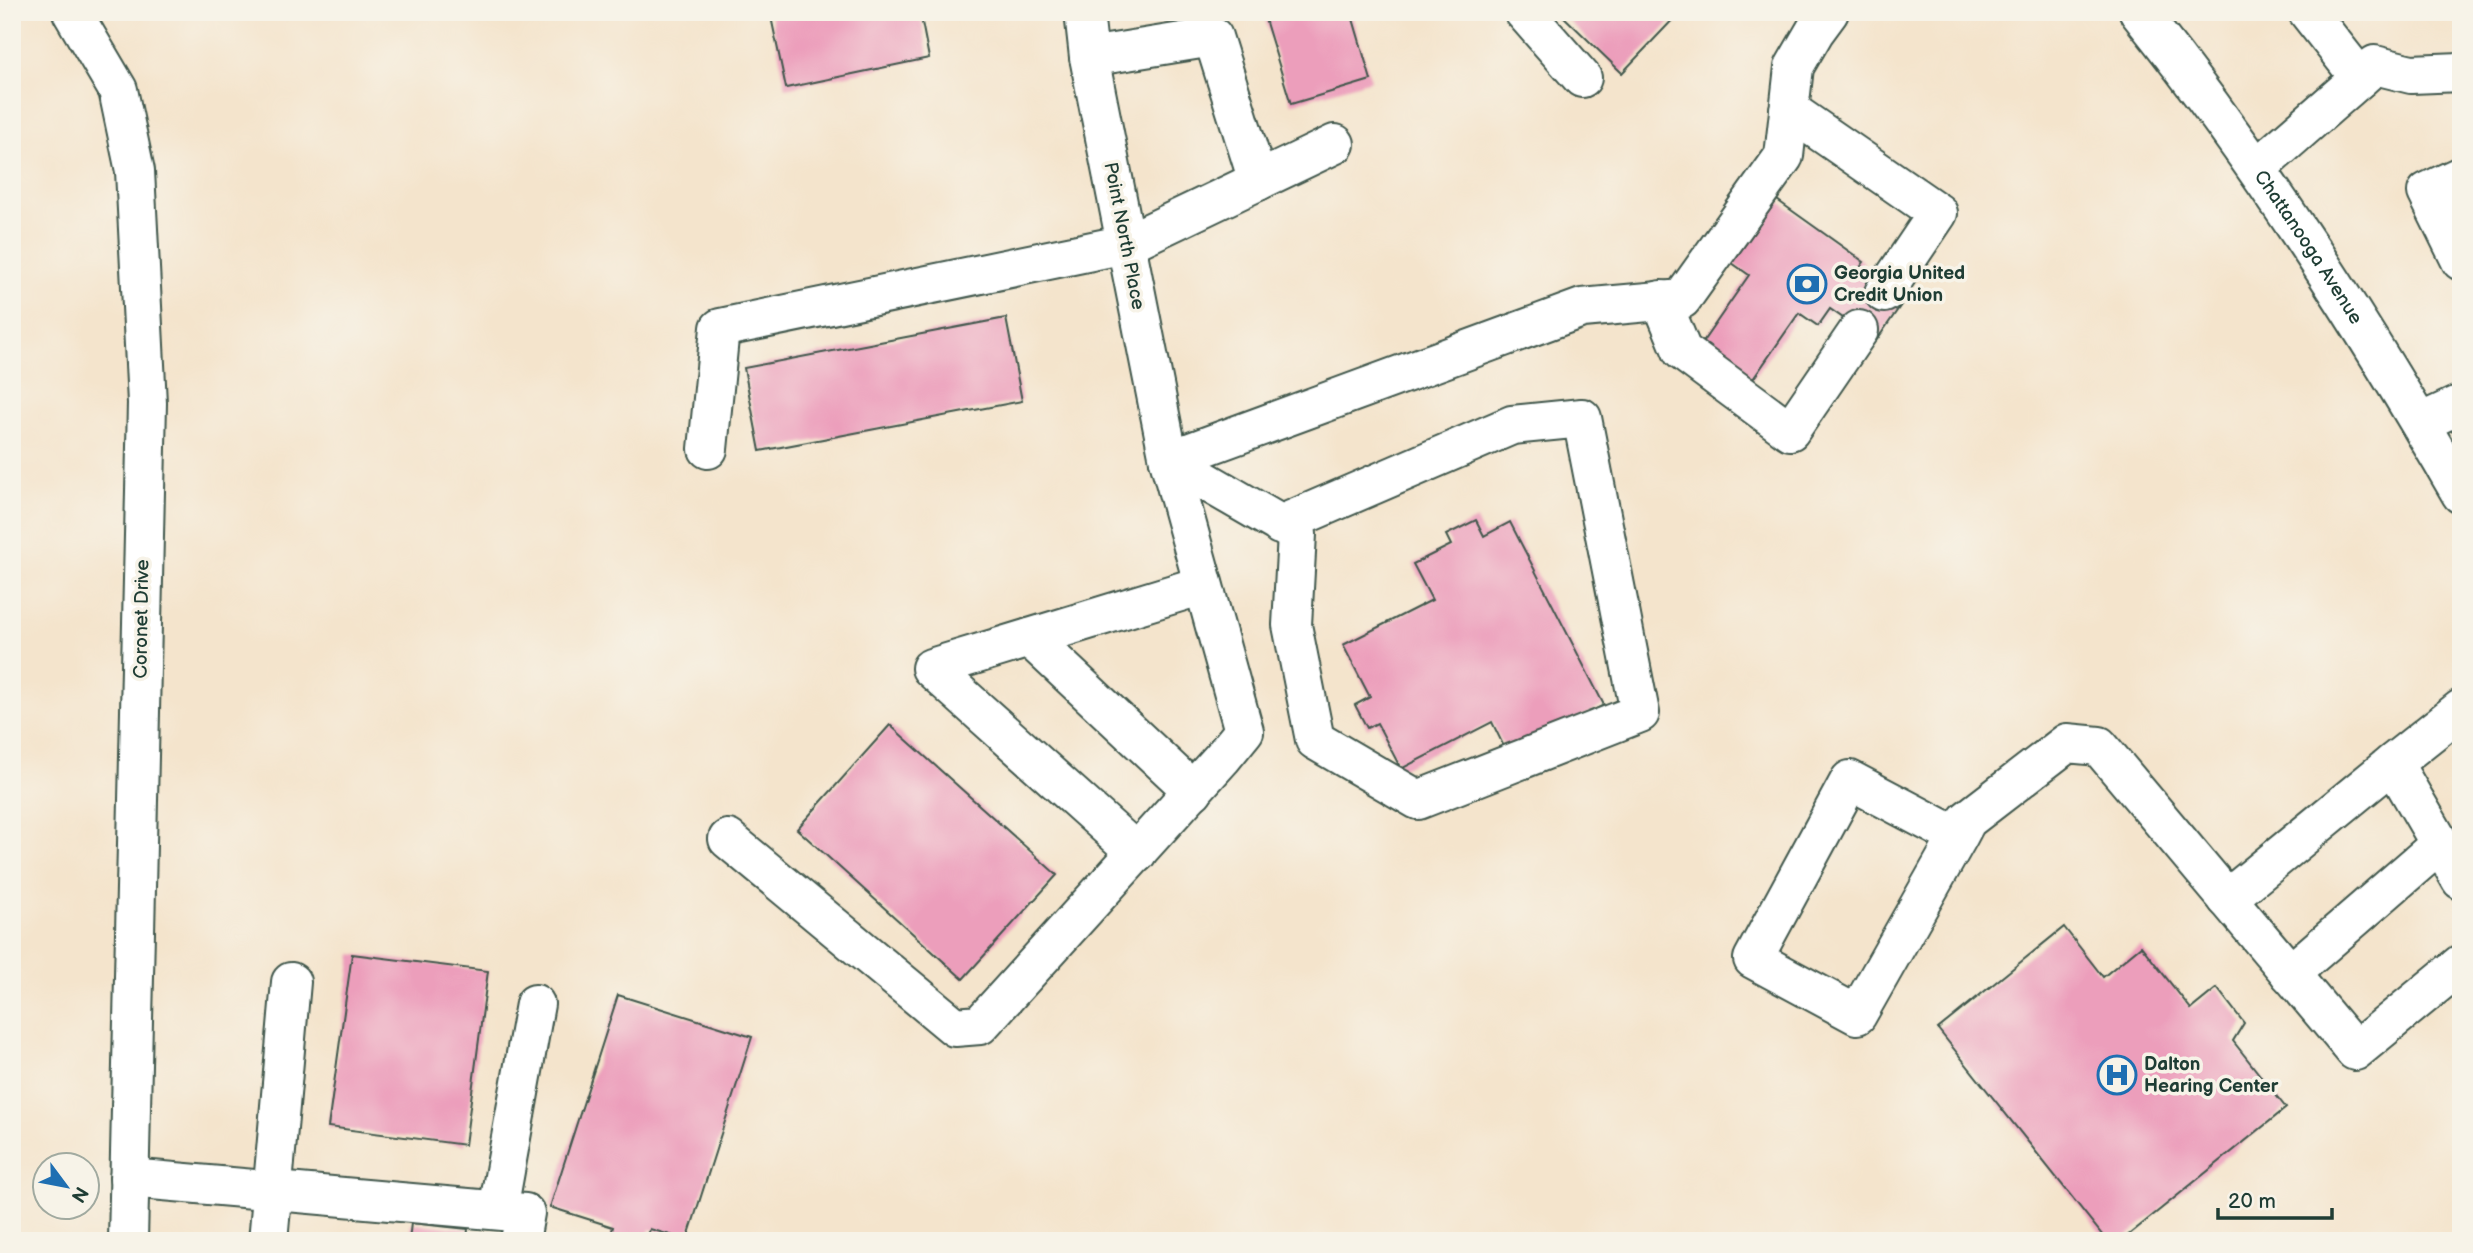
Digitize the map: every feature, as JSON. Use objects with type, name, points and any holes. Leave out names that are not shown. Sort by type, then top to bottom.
[{"type":"street","name":"Coronet Drive","points":[[72,12],[118,90],[135,171],[147,403],[128,1241]]},
{"type":"street","name":"Point North Place","points":[[1084,12],[1089,57],[1168,460],[1244,732],[1193,791]]},
{"type":"street","points":[[1524,12],[1582,78]]},
{"type":"street","points":[[1168,460],[1581,308],[1682,299],[1784,156],[1794,67],[1829,12]]},
{"type":"street","name":"Chattanooga Avenue","points":[[2138,12],[2257,168],[2420,423],[2461,494]]},
{"type":"street","points":[[2308,12],[2360,78]]},
{"type":"street","points":[[1089,57],[1213,37],[1258,181]]},
{"type":"street","points":[[2257,168],[2375,65],[2411,74],[2461,72]]},
{"type":"street","points":[[1789,110],[1938,213],[1884,293]]},
{"type":"street","points":[[708,449],[720,328],[1126,244],[1335,145]]},
{"type":"street","points":[[2461,176],[2427,192],[2461,261]]},
{"type":"street","points":[[1661,300],[1682,351],[1790,430],[1859,330]]},
{"type":"street","points":[[2420,423],[2461,404]]},
{"type":"street","points":[[1168,460],[1280,525],[1297,534],[1292,625],[1315,740],[1418,800],[1640,713],[1582,418],[1512,425],[1280,525]]},
{"type":"street","points":[[1137,853],[931,668],[1203,585]]},
{"type":"street","points":[[728,839],[955,1027],[980,1025],[1193,791],[1030,638]]},
{"type":"street","points":[[2227,899],[2461,709]]},
{"type":"street","points":[[1958,837],[1850,780],[1753,959],[1857,1015],[1958,837],[1967,820],[2067,743],[2099,746],[2355,1051],[2461,964]]},
{"type":"street","points":[[2393,763],[2461,880]]},
{"type":"street","points":[[2290,974],[2440,844]]},
{"type":"street","points":[[268,1241],[291,982]]},
{"type":"street","points":[[498,1210],[535,1004]]},
{"type":"street","points":[[130,1178],[525,1213],[520,1241]]},
{"type":"building","points":[[770,12],[920,12],[929,58],[786,88]]},
{"type":"building","points":[[1277,12],[1351,12],[1371,80],[1291,104],[1264,16]]},
{"type":"building","points":[[1559,12],[1680,12],[1622,73]]},
{"type":"building","name":"Georgia United Credit Union","points":[[1777,200],[1864,262],[1856,273],[1901,305],[1876,341],[1830,309],[1818,326],[1799,313],[1753,379],[1702,343],[1749,275],[1732,263]]},
{"type":"building","points":[[1006,318],[1022,401],[760,451],[744,368]]},
{"type":"building","points":[[1476,520],[1484,536],[1510,522],[1604,705],[1508,755],[1492,722],[1401,769],[1377,723],[1367,728],[1355,705],[1370,697],[1343,645],[1432,600],[1413,564],[1451,545],[1446,535]]},
{"type":"building","points":[[890,725],[1057,875],[963,979],[797,829]]},
{"type":"building","name":"Dalton Hearing Center","points":[[2064,927],[2103,977],[2141,946],[2191,1009],[2217,988],[2244,1023],[2233,1041],[2286,1108],[2121,1241],[2107,1241],[1938,1029]]},
{"type":"building","points":[[352,954],[488,971],[465,1145],[328,1127]]},
{"type":"building","points":[[618,995],[752,1037],[687,1240],[650,1229],[646,1241],[609,1241],[613,1227],[550,1207]]},
{"type":"building","points":[[411,1223],[468,1229],[467,1241],[409,1241]]},
{"type":"place","name":"Georgia United Credit Union","points":[[1807,284]]},
{"type":"place","name":"Dalton Hearing Center","points":[[2117,1075]]}]
